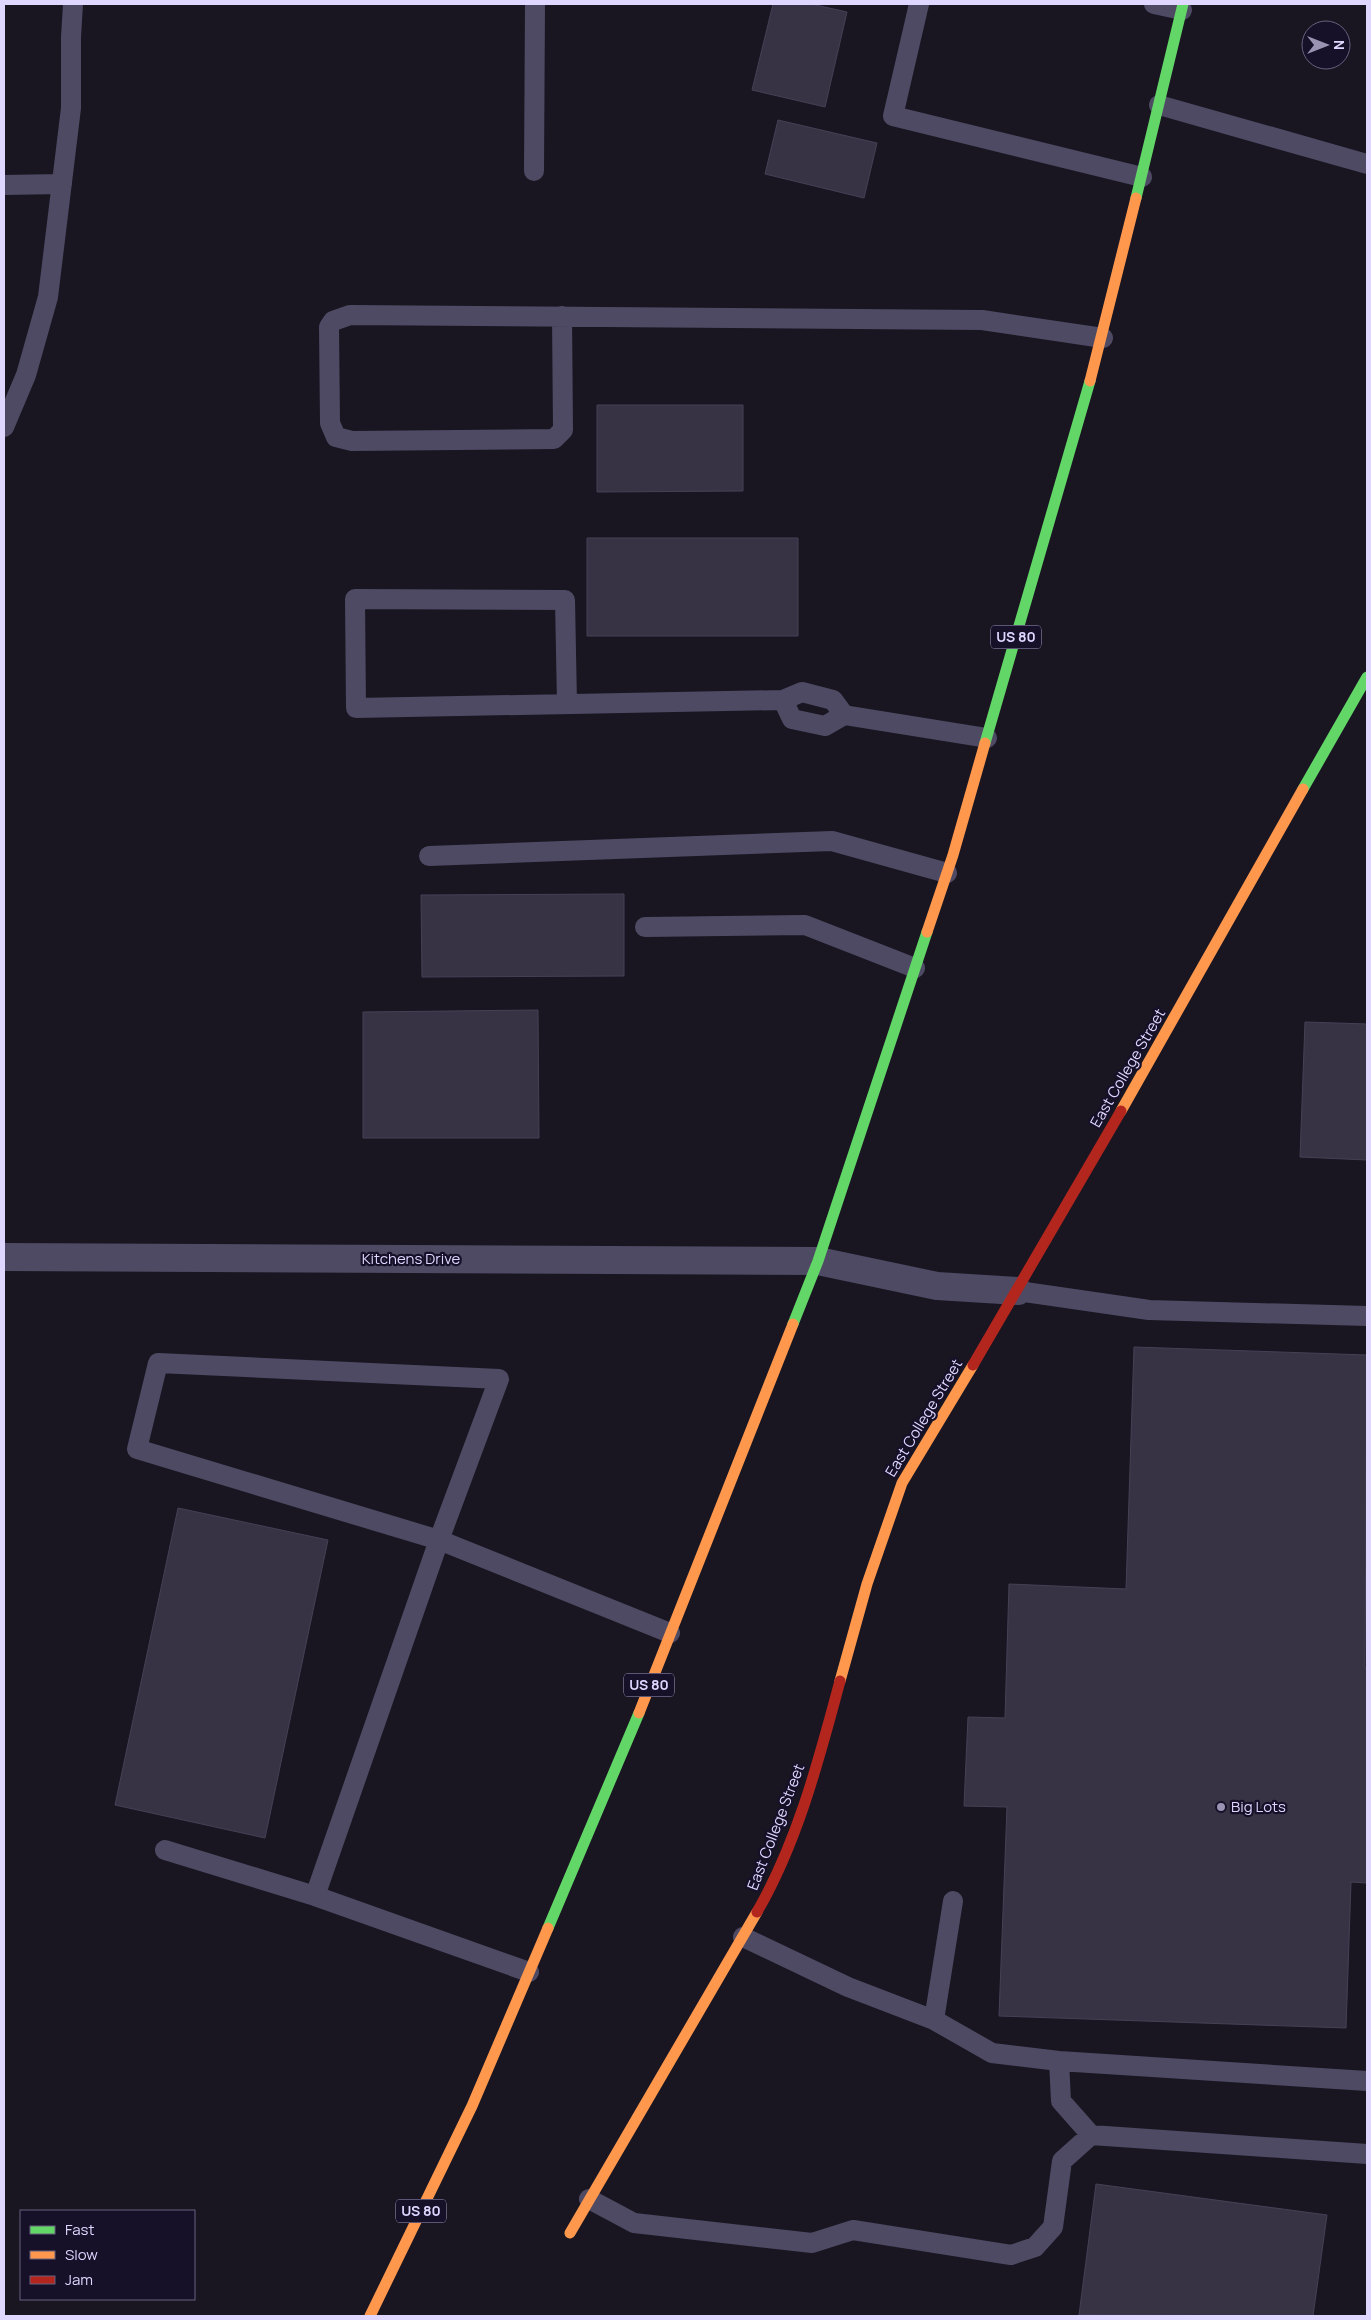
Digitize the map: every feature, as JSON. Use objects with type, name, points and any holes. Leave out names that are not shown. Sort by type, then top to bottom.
[{"type":"main road","name":"US 80","points":[[370,2316],[472,2106],[529,1972],[670,1633],[818,1261],[947,873],[987,738],[1103,338],[1183,7]]},
{"type":"main road","name":"East College Street","points":[[570,2233],[771,1888],[812,1787],[867,1584],[902,1483],[1018,1291],[1367,677]]},
{"type":"street","name":"Kitchens Drive","points":[[4,1257],[818,1261],[937,1286],[1018,1291]]},
{"type":"lane","points":[[4,427],[26,375],[48,297],[72,108],[71,37],[73,4]]},
{"type":"lane","points":[[534,171],[535,4]]},
{"type":"lane","points":[[919,4],[893,116],[1142,177]]},
{"type":"lane","points":[[1154,4],[1183,7]]},
{"type":"lane","points":[[1159,106],[1367,164]]},
{"type":"lane","points":[[4,186],[62,184]]},
{"type":"lane","points":[[562,316],[563,430],[554,439],[352,441],[336,437],[330,424],[329,327],[333,321],[350,316],[562,316],[982,320],[1103,338]]},
{"type":"lane","points":[[567,704],[566,600],[355,599],[356,708],[783,700],[802,692],[833,700],[844,716]]},
{"type":"lane","points":[[783,700],[792,719],[825,726],[844,716],[987,738]]},
{"type":"lane","points":[[429,856],[832,841],[947,873]]},
{"type":"lane","points":[[645,927],[805,925],[915,968]]},
{"type":"lane","points":[[1018,1291],[1149,1310],[1367,1316]]},
{"type":"lane","points":[[315,1896],[439,1540],[500,1379],[158,1363],[138,1449],[439,1540],[670,1633]]},
{"type":"lane","points":[[164,1850],[315,1896],[529,1972]]},
{"type":"lane","points":[[934,2020],[953,1901]]},
{"type":"lane","points":[[743,1937],[848,1987],[934,2020],[992,2053],[1059,2060],[1367,2081]]},
{"type":"lane","points":[[1059,2060],[1061,2101],[1091,2135],[1367,2154]]},
{"type":"lane","points":[[589,2199],[634,2223],[812,2243],[853,2230],[1011,2255],[1035,2247],[1053,2227],[1062,2161],[1091,2135]]},
{"type":"building","points":[[773,4],[811,4],[847,12],[825,107],[752,90]]},
{"type":"building","points":[[778,120],[877,143],[864,198],[765,174]]},
{"type":"building","points":[[597,405],[743,405],[743,491],[597,492]]},
{"type":"building","points":[[587,538],[798,538],[798,636],[587,636]]},
{"type":"building","points":[[624,894],[624,976],[422,977],[421,895]]},
{"type":"building","points":[[538,1010],[539,1138],[363,1138],[363,1012]]},
{"type":"building","points":[[1305,1022],[1367,1024],[1367,1160],[1300,1157]]},
{"type":"building","points":[[1134,1347],[1367,1355],[1365,1668],[1367,1668],[1367,1883],[1351,1882],[1346,2028],[999,2016],[1007,1807],[964,1806],[968,1717],[1005,1718],[1009,1584],[1126,1589]]},
{"type":"building","points":[[178,1508],[328,1540],[265,1838],[115,1805]]},
{"type":"building","points":[[1096,2184],[1327,2215],[1313,2316],[1079,2315]]},
{"type":"traffic: fast","points":[[1136,198],[1183,4]]},
{"type":"traffic: fast","points":[[985,743],[1090,381]]},
{"type":"traffic: fast","points":[[1303,789],[1367,677]]},
{"type":"traffic: fast","points":[[793,1324],[818,1261],[927,932]]},
{"type":"traffic: fast","points":[[548,1928],[639,1713]]},
{"type":"traffic: slow","points":[[1090,381],[1136,198]]},
{"type":"traffic: slow","points":[[927,932],[953,855],[985,743]]},
{"type":"traffic: slow","points":[[1121,1111],[1303,789]]},
{"type":"traffic: slow","points":[[639,1713],[793,1324]]},
{"type":"traffic: slow","points":[[840,1681],[867,1584],[902,1483],[973,1365]]},
{"type":"traffic: slow","points":[[570,2233],[757,1912]]},
{"type":"traffic: slow","points":[[370,2316],[472,2106],[548,1928]]},
{"type":"traffic: jam","points":[[973,1365],[1121,1111]]},
{"type":"traffic: jam","points":[[757,1912],[796,1828],[815,1770],[840,1681]]},
{"type":"place","name":"Big Lots","points":[[1221,1807]]}]
